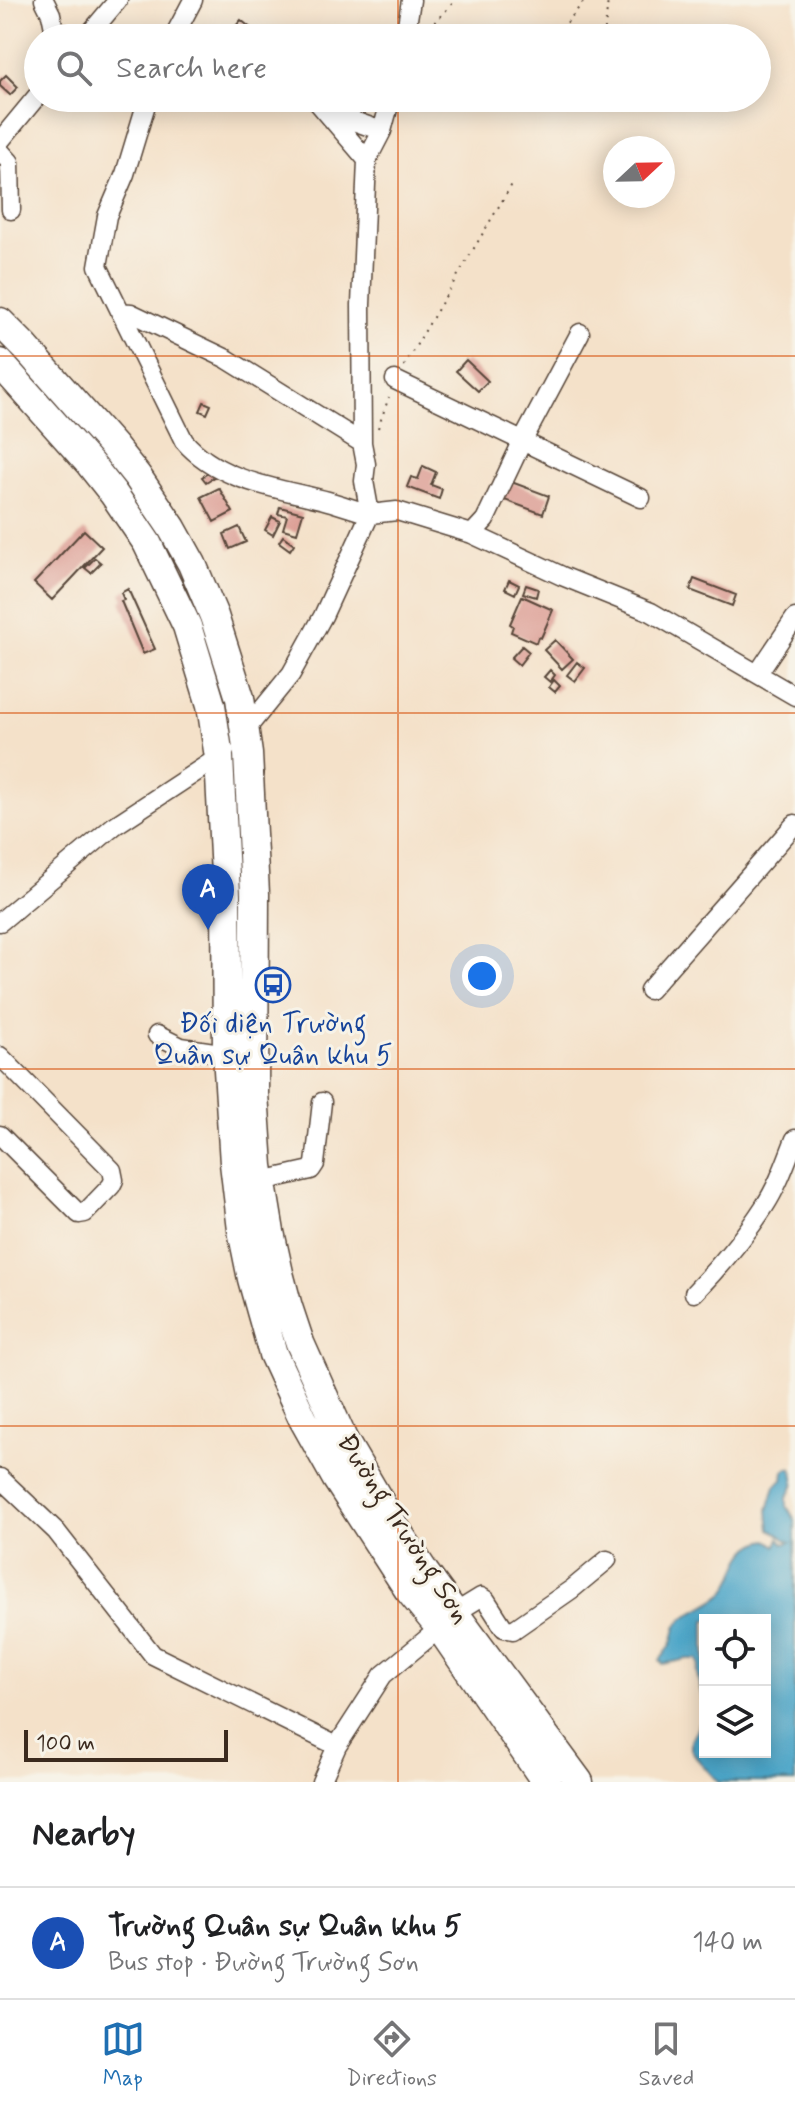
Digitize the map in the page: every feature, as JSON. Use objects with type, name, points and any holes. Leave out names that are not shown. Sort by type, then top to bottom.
[{"type":"highway","name":"Đường Trường Sơn","points":[[0,322],[137,476],[192,564],[214,616],[240,698],[248,754],[255,894],[254,1094],[270,1232],[288,1307],[315,1379],[343,1439],[417,1561],[447,1621],[546,1782]]},
{"type":"highway","name":"Đường Trường Sơn","points":[[0,363],[98,474],[155,557],[187,626],[211,705],[219,757],[226,895],[227,1054],[234,1163],[242,1230],[255,1291],[273,1354],[288,1391],[336,1478],[408,1589],[447,1621],[579,1782]]},
{"type":"street","points":[[44,0],[53,24]]},
{"type":"street","points":[[98,24],[118,0]]},
{"type":"street","points":[[180,24],[193,0]]},
{"type":"street","points":[[407,24],[411,0]]},
{"type":"street","points":[[0,141],[24,112]]},
{"type":"street","points":[[144,112],[125,174],[107,216],[98,266],[184,441],[191,449],[218,467],[254,484],[370,514],[397,511],[472,534],[562,576],[651,612],[795,696]]},
{"type":"street","points":[[326,112],[367,160]]},
{"type":"street","points":[[337,112],[382,131]]},
{"type":"street","points":[[0,922],[114,826],[219,757],[291,674],[323,616],[370,514],[362,443],[361,305],[367,160],[382,131],[387,112]]},
{"type":"street","points":[[0,151],[10,162],[11,210]]},
{"type":"street","points":[[120,312],[131,313],[227,359],[362,443]]},
{"type":"street","points":[[472,534],[485,520],[580,333]]},
{"type":"street","points":[[395,380],[641,498]]},
{"type":"street","points":[[758,673],[795,618]]},
{"type":"street","points":[[649,990],[795,824]]},
{"type":"street","points":[[157,1035],[181,1047],[227,1054]]},
{"type":"street","points":[[0,1056],[112,1170],[114,1180],[85,1213],[79,1214],[0,1135]]},
{"type":"street","points":[[262,1181],[311,1170],[315,1164],[322,1102]]},
{"type":"street","points":[[694,1293],[721,1265],[765,1205],[784,1169],[795,1139]]},
{"type":"street","points":[[0,1478],[56,1531],[153,1655],[337,1746]]},
{"type":"street","points":[[321,1782],[337,1746],[383,1675],[447,1621],[481,1597],[504,1628],[513,1630],[607,1560]]},
{"type":"path","points":[[433,24],[456,0]]},
{"type":"path","points":[[566,24],[585,0]]},
{"type":"path","points":[[605,24],[608,0]]},
{"type":"path","points":[[366,464],[395,380],[514,181]]},
{"type":"water","points":[[792,1469],[793,1484],[787,1506],[795,1520],[795,1782],[718,1782],[691,1749],[691,1741],[699,1725],[699,1758],[771,1758],[771,1614],[699,1614],[699,1664],[697,1659],[663,1664],[660,1660],[672,1643],[680,1622],[726,1591],[751,1547],[768,1540],[776,1546],[779,1538],[784,1544],[790,1542],[770,1529],[768,1510],[775,1486],[783,1480],[784,1471]]},
{"type":"building","points":[[6,75],[18,87],[10,95],[0,86]]},
{"type":"building","points":[[466,360],[488,381],[478,391],[456,371]]},
{"type":"building","points":[[204,402],[211,405],[207,414],[200,411]]},
{"type":"building","points":[[423,466],[436,472],[431,485],[442,489],[439,499],[407,487],[411,477],[418,479]]},
{"type":"building","points":[[214,469],[217,475],[206,482],[202,477]]},
{"type":"building","points":[[506,480],[549,496],[543,514],[499,498]]},
{"type":"building","points":[[219,488],[233,512],[214,522],[201,497]]},
{"type":"building","points":[[280,507],[303,513],[297,533],[283,529],[287,516],[278,514]]},
{"type":"building","points":[[272,517],[280,521],[273,535],[265,530]]},
{"type":"building","points":[[239,527],[246,542],[230,549],[224,534]]},
{"type":"building","points":[[84,530],[102,547],[52,600],[34,583]]},
{"type":"building","points":[[283,536],[294,544],[290,550],[279,542]]},
{"type":"building","points":[[95,558],[101,563],[91,573],[85,568]]},
{"type":"building","points":[[694,579],[736,595],[732,606],[690,590]]},
{"type":"building","points":[[509,580],[519,585],[515,594],[505,589]]},
{"type":"building","points":[[526,585],[538,589],[536,597],[523,593]]},
{"type":"building","points":[[128,589],[155,649],[143,654],[121,601],[124,600],[121,593]]},
{"type":"building","points":[[522,596],[553,610],[536,643],[511,632],[513,626],[510,624]]},
{"type":"building","points":[[555,640],[573,659],[562,669],[544,650]]},
{"type":"building","points":[[522,646],[529,652],[519,665],[511,658]]},
{"type":"building","points":[[577,662],[585,668],[575,681],[567,675]]},
{"type":"building","points":[[550,670],[555,675],[550,682],[544,677]]},
{"type":"building","points":[[554,680],[560,686],[555,692],[549,687]]},
{"type":"place","name":"Trường Quân sự Quân khu 5","points":[[208,930]]},
{"type":"place","name":"Đối diện Trường Quân sự Quân khu 5","points":[[273,985]]}]
